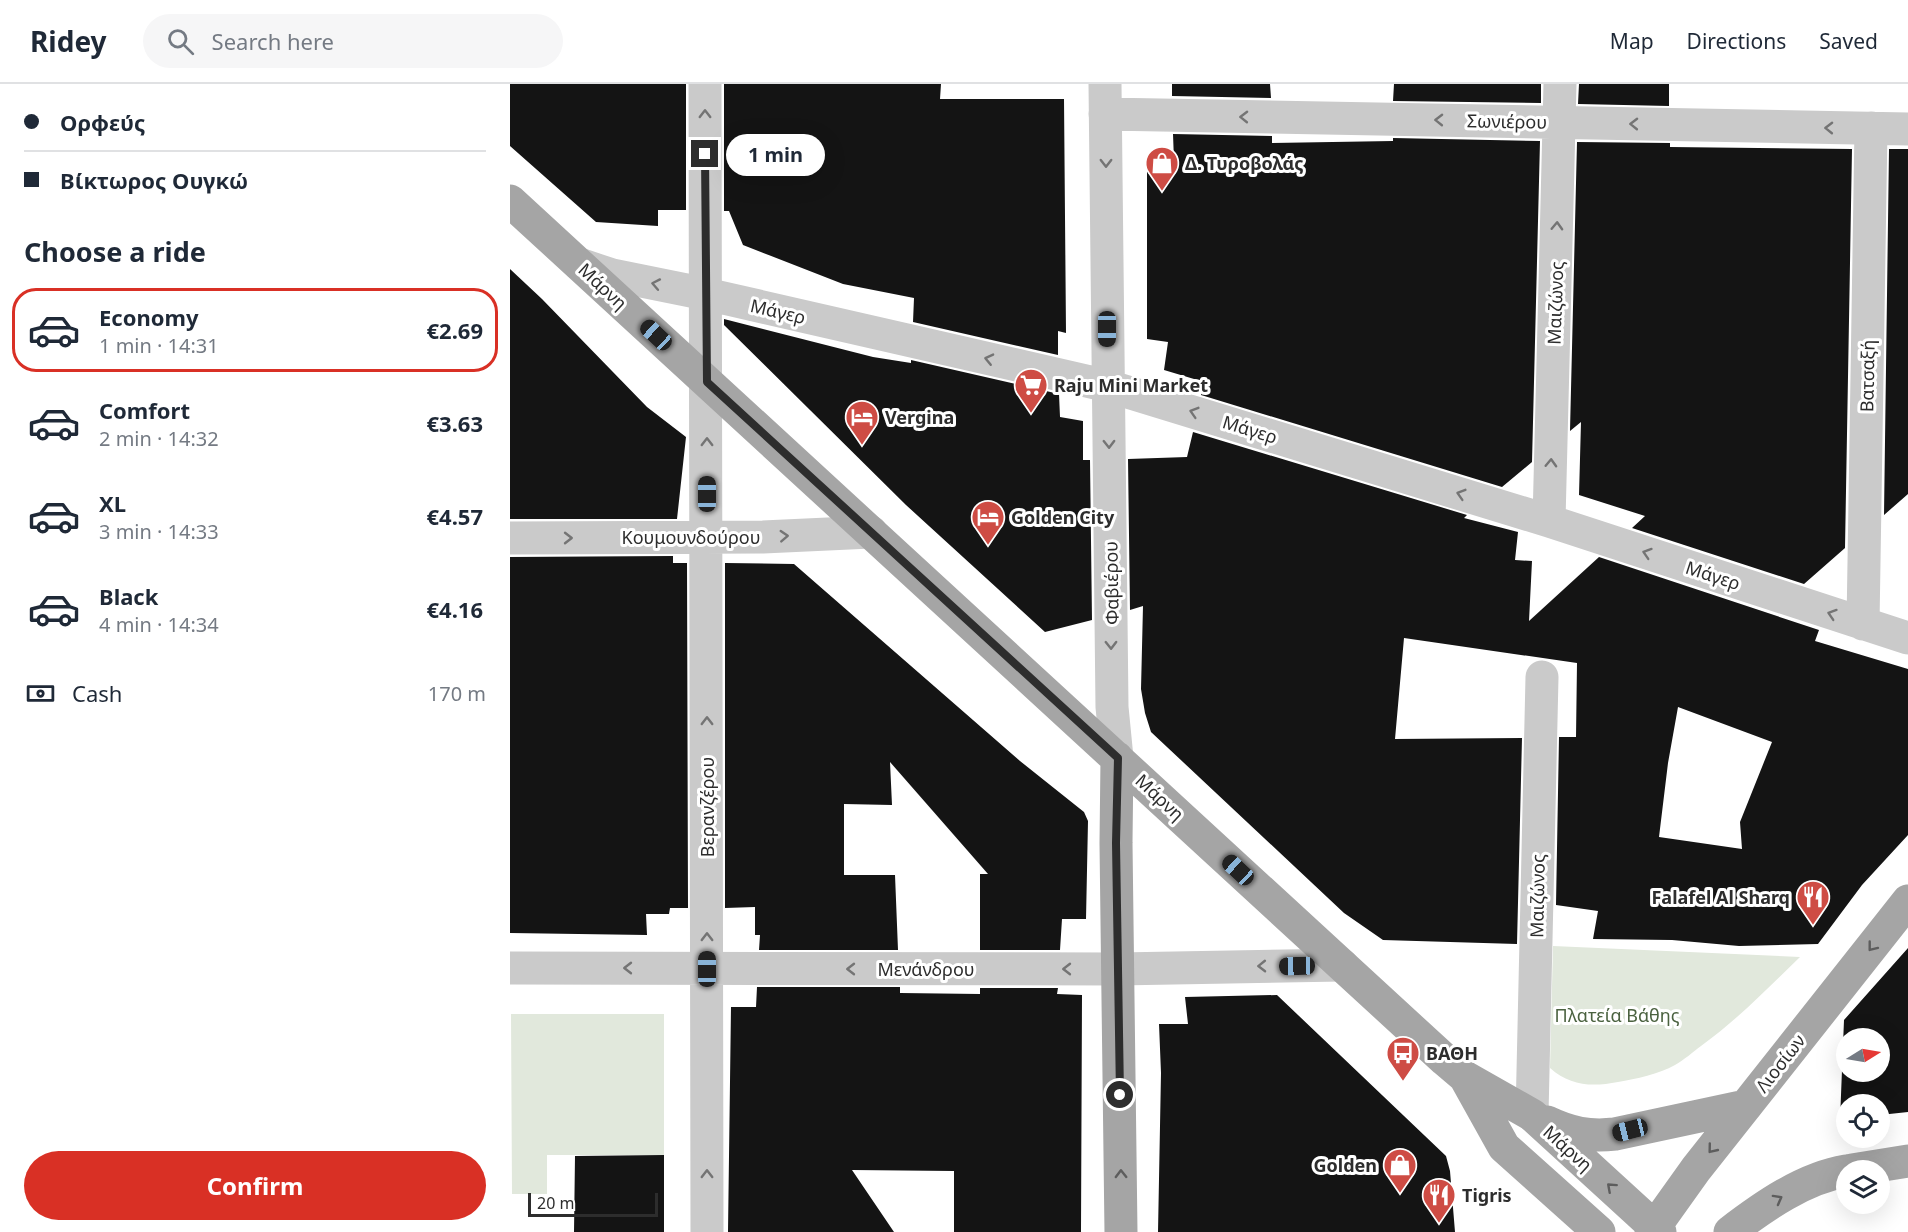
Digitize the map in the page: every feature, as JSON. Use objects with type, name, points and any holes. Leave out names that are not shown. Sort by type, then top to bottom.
[{"type":"main road","name":"Μάρνη","points":[[510,201],[1465,1077],[1532,1115],[1655,1230]]},
{"type":"main road","points":[[1118,758],[1116,843],[1121,1232]]},
{"type":"main road","name":"Λιοσίων","points":[[1655,1230],[1696,1169],[1908,901]]},
{"type":"main road","name":"Μάρνη","points":[[1465,1077],[1504,1147],[1599,1232]]},
{"type":"main road","points":[[1532,1115],[1577,1134],[1595,1136],[1615,1134],[1746,1106]]},
{"type":"main road","points":[[1890,1164],[1908,1161]]},
{"type":"main road","points":[[1730,1232],[1760,1209],[1798,1188],[1836,1175]]},
{"type":"street","name":"Βερανζέρου","points":[[705,84],[707,1232]]},
{"type":"street","name":"Μαιζώνος","points":[[1549,521],[1560,84]]},
{"type":"street","name":"Σωνιέρου","points":[[1105,99],[1560,122],[1908,129]]},
{"type":"street","name":"Φαβιέρου","points":[[1105,99],[1112,707],[1118,758]]},
{"type":"street","name":"Βατσαξή","points":[[1863,624],[1870,128]]},
{"type":"street","name":"Μάγερ","points":[[579,264],[612,275],[706,294],[1108,386],[1549,521],[1908,638]]},
{"type":"street","name":"Κουμουνδούρου","points":[[510,538],[763,537],[871,532]]},
{"type":"street","name":"Μαιζώνος","points":[[1532,1115],[1542,677]]},
{"type":"street","name":"Μενάνδρου","points":[[510,968],[1118,969],[1342,965]]},
{"type":"green space","name":"Πλατεία Βάθης","points":[[1553,946],[1800,957],[1740,1015],[1678,1063],[1640,1078],[1590,1085],[1573,1082],[1550,1068]]},
{"type":"green space","points":[[511,1014],[664,1014],[664,1155],[547,1155],[547,1194],[512,1194]]},
{"type":"building","points":[[510,84],[686,84],[686,210],[658,210],[658,226],[596,222],[510,146]]},
{"type":"building","points":[[724,84],[941,84],[940,99],[1064,99],[1066,333],[1058,331],[1058,355],[913,322],[914,298],[843,284],[743,245],[729,211],[724,211]]},
{"type":"building","points":[[1172,84],[1270,84],[1271,98],[1172,96]]},
{"type":"building","points":[[1394,84],[1541,84],[1541,103],[1393,101]]},
{"type":"building","points":[[1579,84],[1669,84],[1669,106],[1578,104]]},
{"type":"building","points":[[1173,134],[1272,136],[1272,143],[1393,141],[1393,138],[1540,141],[1532,462],[1502,487],[1201,395],[1204,382],[1164,370],[1168,342],[1147,339],[1147,161],[1174,161]]},
{"type":"building","points":[[1577,142],[1670,143],[1670,147],[1852,149],[1845,548],[1804,584],[1632,528],[1645,516],[1579,495],[1581,422],[1570,431]]},
{"type":"building","points":[[1889,149],[1908,149],[1908,494],[1884,515]]},
{"type":"building","points":[[510,269],[647,407],[686,437],[677,519],[510,519]]},
{"type":"building","points":[[724,319],[873,357],[911,363],[911,360],[1059,394],[1060,417],[1083,421],[1083,460],[1090,460],[1092,620],[1045,632],[906,505],[724,325]]},
{"type":"building","points":[[1193,432],[1467,515],[1464,518],[1518,532],[1515,560],[1532,561],[1529,621],[1599,557],[1819,630],[1815,641],[1908,669],[1908,835],[1862,885],[1818,944],[1739,946],[1672,940],[1593,939],[1598,911],[1556,905],[1559,737],[1576,737],[1577,663],[1404,638],[1395,739],[1522,738],[1517,944],[1383,940],[1344,913],[1151,732],[1141,689],[1143,606],[1130,610],[1128,459],[1187,457]],"holes":[[[1678,707],[1772,742],[1740,822],[1742,849],[1659,837]]]},
{"type":"building","points":[[673,556],[673,563],[687,563],[688,908],[670,908],[669,914],[646,914],[647,935],[510,933],[510,557]]},
{"type":"building","points":[[725,563],[794,564],[1020,761],[1084,812],[1088,821],[1086,919],[1062,919],[1060,950],[980,950],[980,874],[988,874],[890,762],[892,805],[844,804],[844,875],[895,875],[898,950],[759,950],[760,935],[755,935],[755,907],[725,908]]},
{"type":"building","points":[[1908,948],[1908,1112],[1890,1114],[1890,1094],[1841,1094],[1842,1082],[1890,1082],[1890,1028],[1844,1028],[1844,1020]]},
{"type":"building","points":[[757,987],[900,987],[900,993],[980,994],[980,988],[1058,988],[1057,994],[1082,995],[1081,1232],[954,1232],[954,1171],[852,1170],[894,1232],[728,1232],[731,1007],[756,1007]]},
{"type":"building","points":[[1277,995],[1446,1156],[1450,1171],[1455,1232],[1158,1232],[1161,1073],[1159,1024],[1188,1024],[1185,997]]},
{"type":"building","points":[[664,1155],[664,1232],[574,1232],[575,1156]]},
{"type":"place","name":"Δ. Τυροβολάς","points":[[1162,192]]},
{"type":"place","name":"Raju Mini Market","points":[[1031,414]]},
{"type":"place","name":"Vergina","points":[[862,446]]},
{"type":"place","name":"Golden City","points":[[988,546]]},
{"type":"place","name":"Falafel Al Sharq","points":[[1813,926]]},
{"type":"place","name":"ΒΑΘΗ","points":[[1403,1082]]},
{"type":"place","name":"Golden","points":[[1400,1194]]},
{"type":"place","name":"Tigris","points":[[1439,1224]]},
{"type":"route","points":[[705,154],[707,382],[1118,758],[1116,843],[1120,1095]]}]
